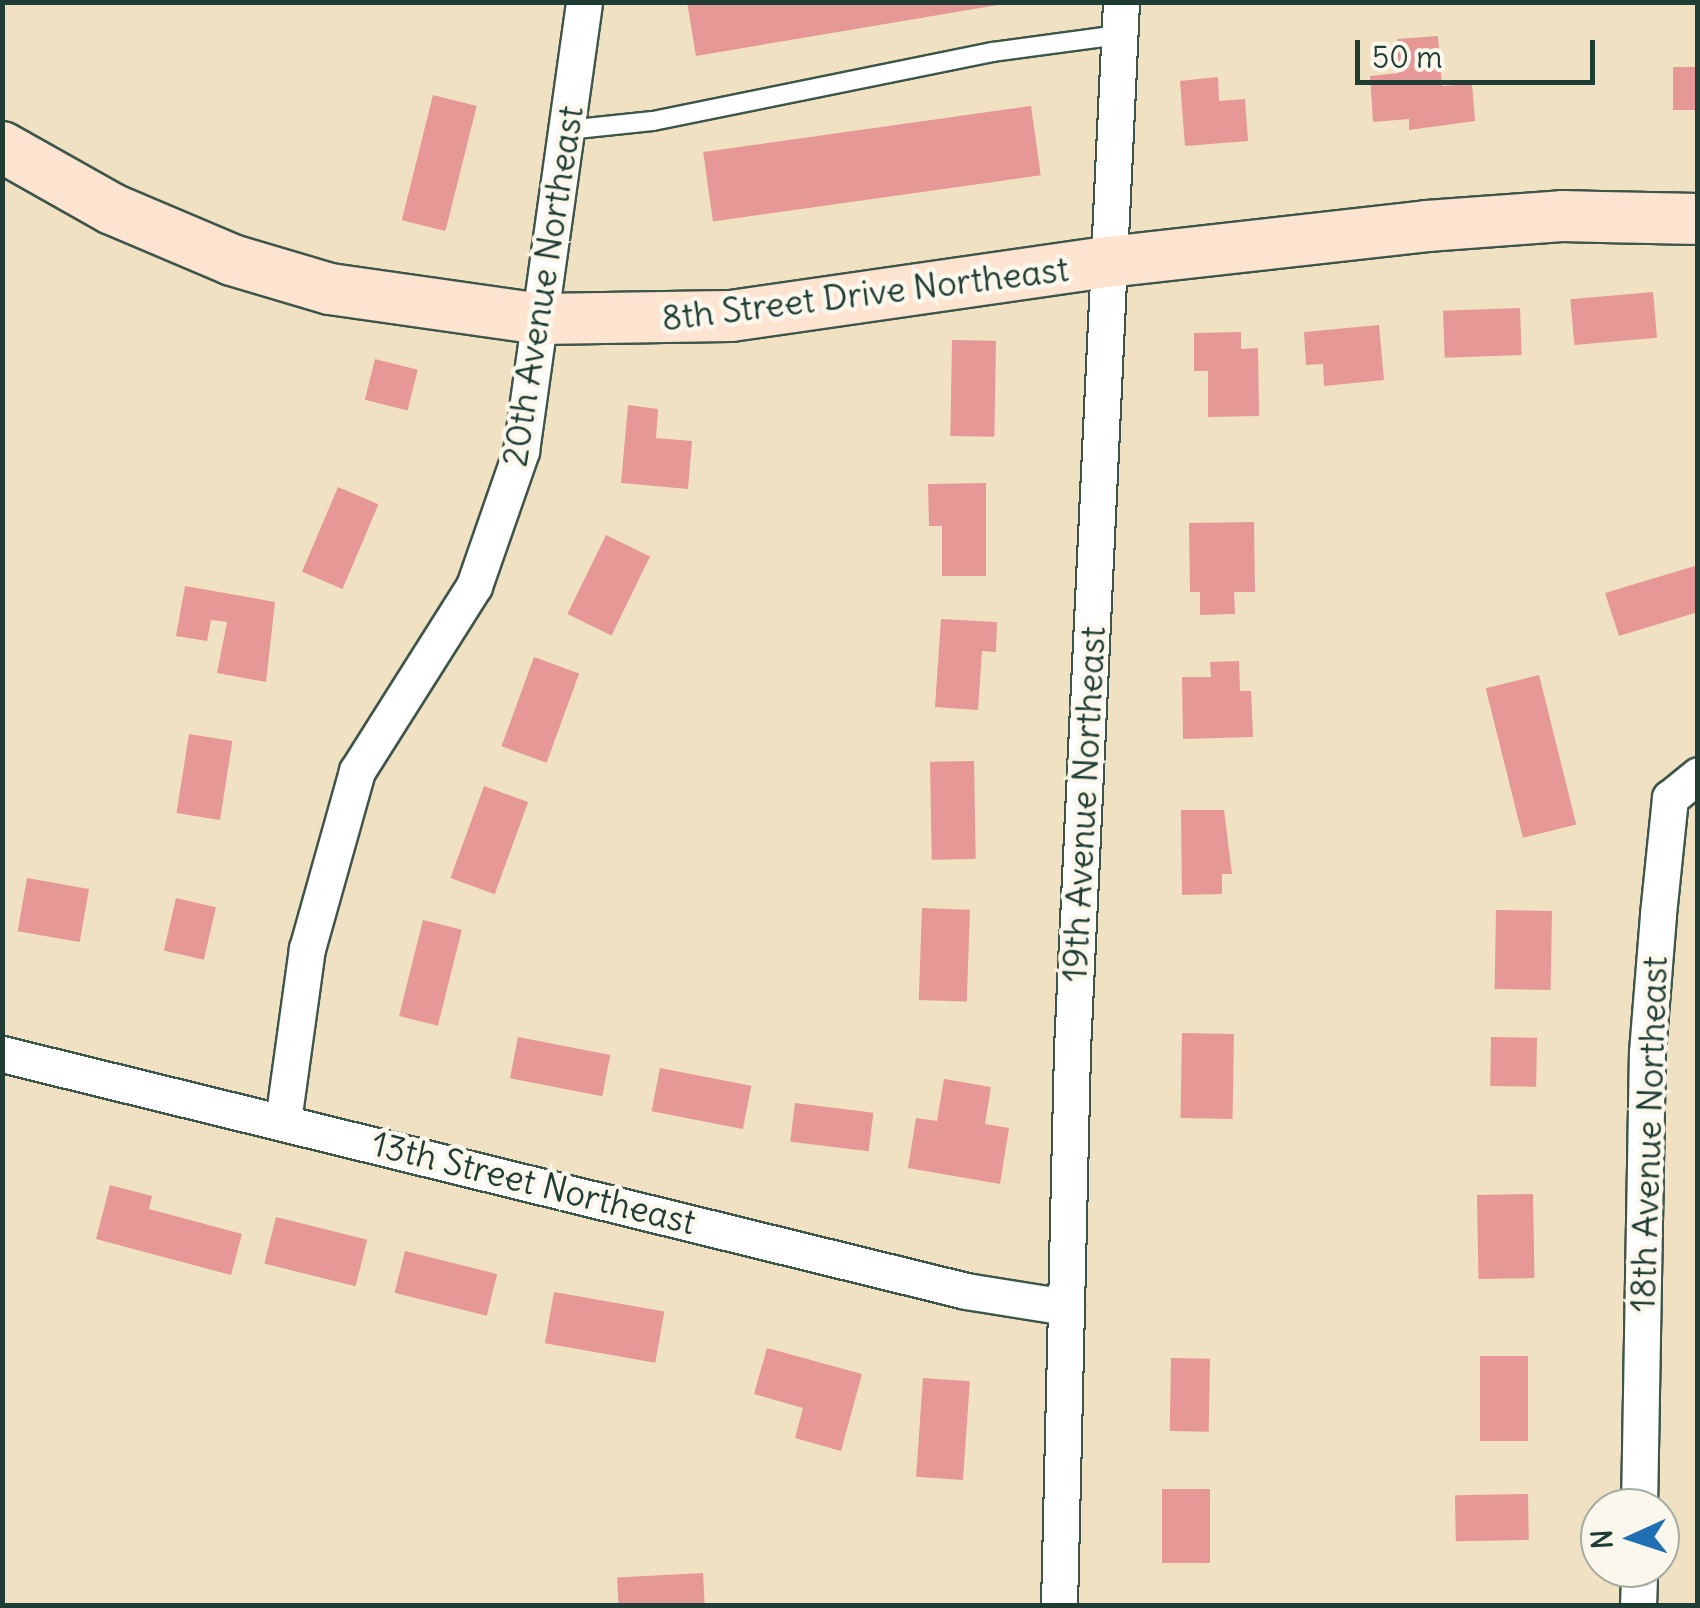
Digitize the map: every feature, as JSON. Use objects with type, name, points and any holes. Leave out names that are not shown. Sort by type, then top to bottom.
[{"type":"main road","name":"8th Street Drive Northeast","points":[[2,147],[112,209],[232,260],[415,305],[541,319],[731,316],[1108,262],[1524,219],[1698,219]]},
{"type":"street","name":"20th Avenue Northeast","points":[[283,1120],[307,949],[339,822],[368,751],[458,613],[490,548],[521,451],[584,2]]},
{"type":"street","name":"19th Avenue Northeast","points":[[1059,1606],[1066,1307],[1120,19]]},
{"type":"street","name":"18th Avenue Northeast","points":[[1639,1488],[1644,1128],[1658,914],[1670,798],[1698,775]]},
{"type":"street","name":"13th Street Northeast","points":[[2,1054],[966,1291],[1066,1307]]},
{"type":"lane","points":[[567,130],[653,121],[993,52],[1120,19]]},
{"type":"building","points":[[687,2],[998,2],[998,5],[696,56]]},
{"type":"building","points":[[1438,36],[1442,86],[1472,84],[1475,121],[1409,130],[1409,119],[1373,122],[1370,76],[1399,73],[1397,39]]},
{"type":"building","points":[[1673,67],[1698,67],[1698,110],[1673,110]]},
{"type":"building","points":[[1218,77],[1219,101],[1245,99],[1248,141],[1185,146],[1180,81]]},
{"type":"building","points":[[433,95],[477,106],[445,231],[402,220]]},
{"type":"building","points":[[1031,106],[1041,175],[713,221],[703,152]]},
{"type":"building","points":[[1653,292],[1657,338],[1574,345],[1570,299]]},
{"type":"building","points":[[1520,308],[1522,355],[1445,358],[1443,311]]},
{"type":"building","points":[[1379,325],[1384,380],[1324,386],[1323,364],[1306,365],[1304,332]]},
{"type":"building","points":[[1241,332],[1241,349],[1258,348],[1259,416],[1208,417],[1208,371],[1194,371],[1194,333]]},
{"type":"building","points":[[952,340],[996,341],[994,437],[950,436]]},
{"type":"building","points":[[375,359],[418,370],[408,410],[365,400]]},
{"type":"building","points":[[628,405],[658,409],[656,438],[692,441],[688,489],[621,483]]},
{"type":"building","points":[[986,483],[986,576],[942,576],[942,526],[929,526],[928,484]]},
{"type":"building","points":[[338,487],[379,504],[343,589],[302,572]]},
{"type":"building","points":[[1254,522],[1255,592],[1234,592],[1235,614],[1200,615],[1200,592],[1190,592],[1189,523]]},
{"type":"building","points":[[606,535],[650,556],[611,636],[567,614]]},
{"type":"building","points":[[1698,565],[1698,612],[1619,636],[1605,593]]},
{"type":"building","points":[[185,586],[275,602],[266,682],[217,673],[227,622],[211,620],[207,641],[176,636]]},
{"type":"building","points":[[941,619],[997,622],[996,652],[982,651],[978,710],[935,707]]},
{"type":"building","points":[[534,657],[579,673],[547,763],[502,746]]},
{"type":"building","points":[[1239,661],[1240,691],[1251,691],[1253,737],[1183,739],[1182,677],[1211,677],[1210,662]]},
{"type":"building","points":[[1539,675],[1576,824],[1523,838],[1486,688]]},
{"type":"building","points":[[189,734],[232,741],[220,820],[176,813]]},
{"type":"building","points":[[974,761],[976,859],[932,860],[930,762]]},
{"type":"building","points":[[484,786],[528,802],[495,894],[450,878]]},
{"type":"building","points":[[1181,810],[1224,810],[1232,874],[1222,874],[1222,894],[1182,895]]},
{"type":"building","points":[[27,878],[89,889],[80,942],[18,931]]},
{"type":"building","points":[[176,898],[216,907],[204,960],[164,951]]},
{"type":"building","points":[[922,908],[970,910],[967,1002],[919,1000]]},
{"type":"building","points":[[1496,910],[1552,911],[1551,990],[1495,989]]},
{"type":"building","points":[[423,920],[462,930],[438,1026],[399,1016]]},
{"type":"building","points":[[1182,1033],[1234,1034],[1233,1119],[1181,1118]]},
{"type":"building","points":[[518,1037],[610,1055],[602,1096],[510,1078]]},
{"type":"building","points":[[1491,1037],[1537,1038],[1536,1087],[1490,1086]]},
{"type":"building","points":[[660,1068],[751,1086],[743,1129],[652,1111]]},
{"type":"building","points":[[944,1079],[991,1087],[985,1124],[1009,1128],[1000,1184],[908,1168],[916,1118],[937,1121]]},
{"type":"building","points":[[795,1103],[873,1113],[869,1151],[790,1142]]},
{"type":"building","points":[[110,1185],[152,1196],[149,1209],[242,1234],[231,1275],[96,1239]]},
{"type":"building","points":[[1533,1194],[1534,1278],[1478,1279],[1477,1195]]},
{"type":"building","points":[[276,1217],[367,1240],[356,1286],[264,1264]]},
{"type":"building","points":[[405,1251],[497,1274],[487,1316],[395,1293]]},
{"type":"building","points":[[554,1292],[664,1311],[655,1363],[545,1343]]},
{"type":"building","points":[[767,1348],[862,1374],[841,1451],[795,1438],[803,1408],[754,1394]]},
{"type":"building","points":[[1480,1356],[1528,1356],[1528,1441],[1480,1441]]},
{"type":"building","points":[[1171,1358],[1210,1359],[1209,1432],[1170,1431]]},
{"type":"building","points":[[923,1378],[970,1381],[963,1480],[916,1477]]},
{"type":"building","points":[[1162,1489],[1210,1489],[1210,1563],[1162,1563]]},
{"type":"building","points":[[1528,1494],[1529,1540],[1456,1541],[1455,1495]]},
{"type":"building","points":[[703,1573],[705,1606],[619,1606],[617,1578]]}]
